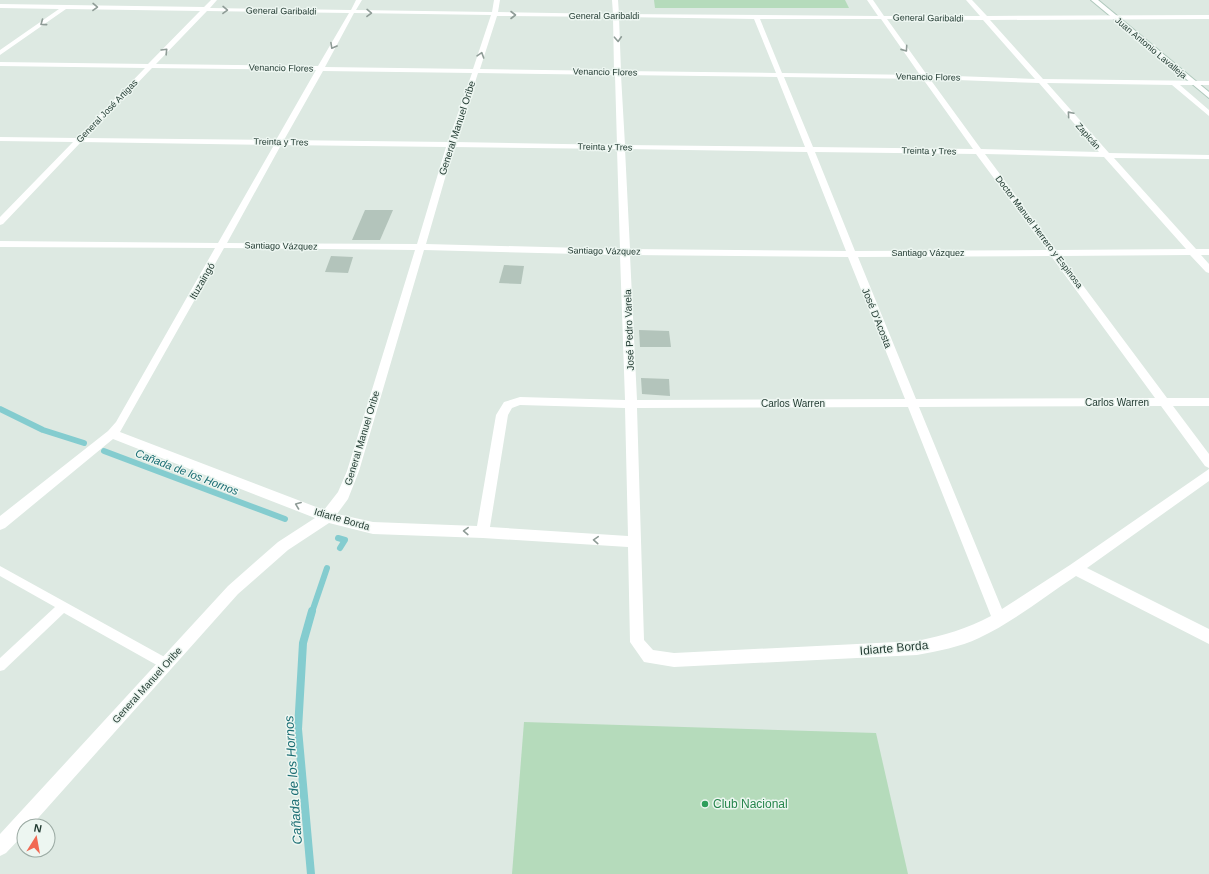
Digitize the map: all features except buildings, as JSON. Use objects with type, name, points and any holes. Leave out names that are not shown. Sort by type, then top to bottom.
[{"type":"street","points":[[0,53],[74,0]]},
{"type":"street","name":"General José Artigas","points":[[0,222],[214,0]]},
{"type":"street","name":"Ituzaingó","points":[[0,524],[112,434],[120,425],[359,0]]},
{"type":"street","name":"General Manuel Oribe","points":[[0,847],[233,590],[267,559],[297,536],[327,517],[336,507],[348,486],[451,145],[494,15],[497,0]]},
{"type":"street","name":"José Pedro Varela","points":[[616,0],[632,404],[637,642],[649,657]]},
{"type":"street","name":"Doctor Manuel Herrero y Espinosa","points":[[870,0],[979,152],[1209,463]]},
{"type":"street","name":"Zapicán","points":[[969,0],[984,19],[1209,270]]},
{"type":"street","name":"Juan Antonio Lavalleja","points":[[1094,0],[1209,96]]},
{"type":"street","name":"General Garibaldi","points":[[0,6],[494,15],[984,19],[1209,17]]},
{"type":"street","name":"José D'Acosta","points":[[756,16],[808,149],[999,619]]},
{"type":"street","name":"Venancio Flores","points":[[0,64],[779,74],[1040,81],[1209,83]]},
{"type":"street","points":[[1173,82],[1209,114]]},
{"type":"street","name":"Treinta y Tres","points":[[0,139],[808,149],[1209,157]]},
{"type":"street","name":"Santiago Vázquez","points":[[0,244],[420,247],[626,252],[851,254],[1209,252]]},
{"type":"street","name":"Carlos Warren","points":[[483,532],[502,415],[508,405],[520,401],[632,404],[1209,402]]},
{"type":"street","name":"Idiarte Borda","points":[[112,434],[327,517],[373,528],[483,532],[635,542]]},
{"type":"street","name":"Idiarte Borda","points":[[649,657],[674,660],[917,648],[950,642],[974,633],[999,619],[1075,569],[1209,474]]},
{"type":"street","points":[[1075,569],[1209,637]]},
{"type":"lane","points":[[0,572],[166,664]]},
{"type":"lane","points":[[0,666],[63,607]]},
{"type":"green space","points":[[654,0],[845,0],[849,8],[655,8]]},
{"type":"green space","name":"Club Nacional","points":[[524,722],[876,733],[908,874],[512,874]]},
{"type":"waterway","name":"Cañada de los Hornos","points":[[0,409],[43,430],[84,443]]},
{"type":"waterway","name":"Cañada de los Hornos","points":[[104,451],[285,519]]},
{"type":"waterway","name":"Cañada de los Hornos","points":[[338,538],[345,540],[340,548]]},
{"type":"waterway","name":"Cañada de los Hornos","points":[[312,612],[327,568]]},
{"type":"waterway","name":"Cañada de los Hornos","points":[[311,874],[298,729],[303,643],[312,611]]},
{"type":"place","name":"Club Nacional","points":[[705,804]]}]
